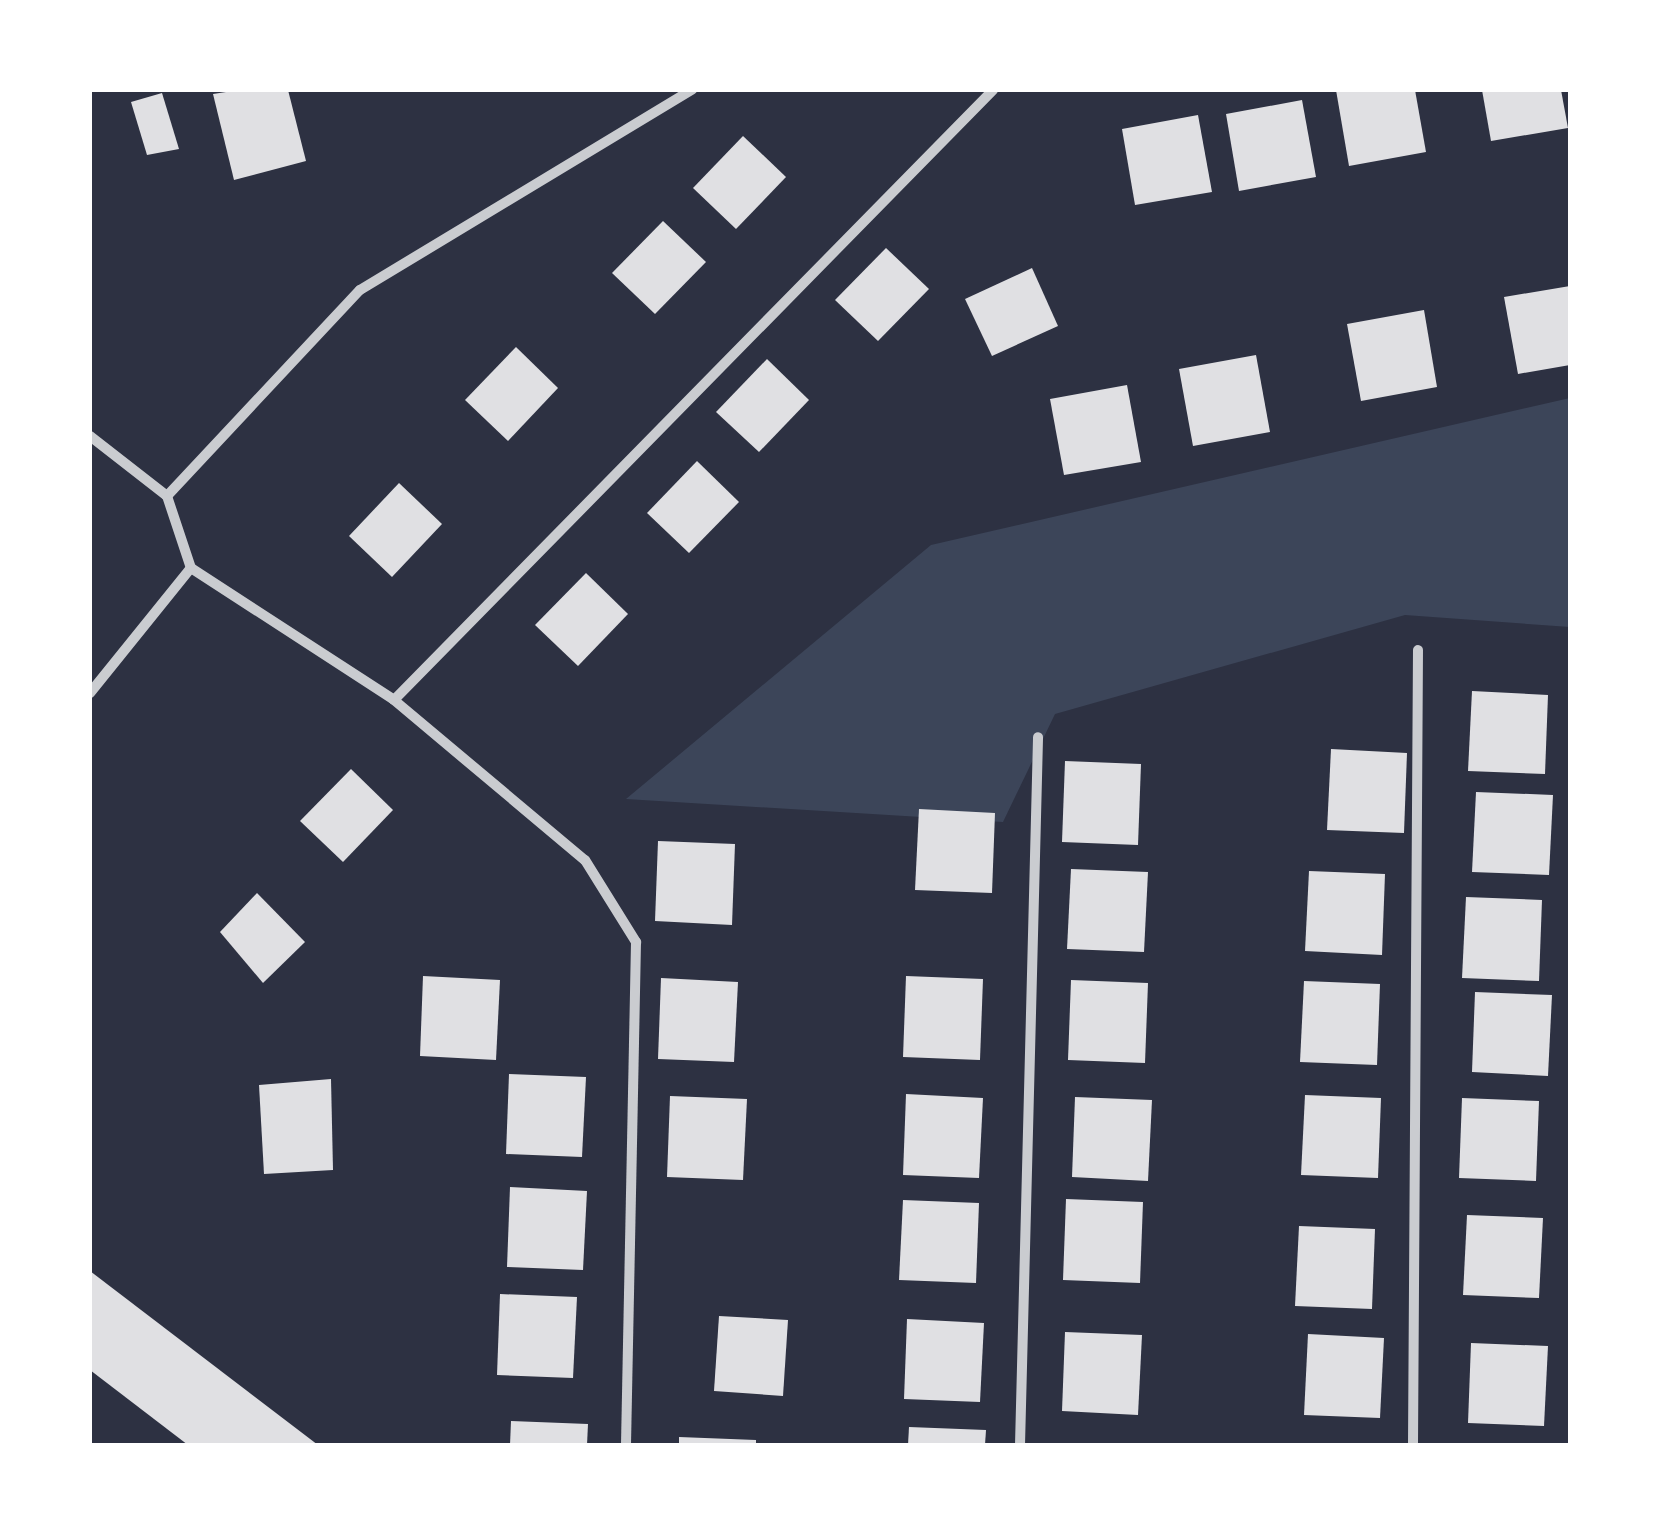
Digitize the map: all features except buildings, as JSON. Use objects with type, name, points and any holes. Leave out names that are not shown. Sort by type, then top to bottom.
[{"type":"street","points":[[167,496],[360,290],[692,90]]},
{"type":"street","points":[[394,700],[993,90]]},
{"type":"street","points":[[90,436],[167,496],[191,568],[394,700],[585,860],[636,942],[626,1445]]},
{"type":"street","points":[[90,692],[191,568]]},
{"type":"street","points":[[1413,1445],[1418,650]]},
{"type":"street","points":[[1020,1445],[1038,737]]},
{"type":"shaded area","points":[[1570,398],[1570,627],[1405,615],[1055,714],[1003,822],[626,799],[931,545]]}]
